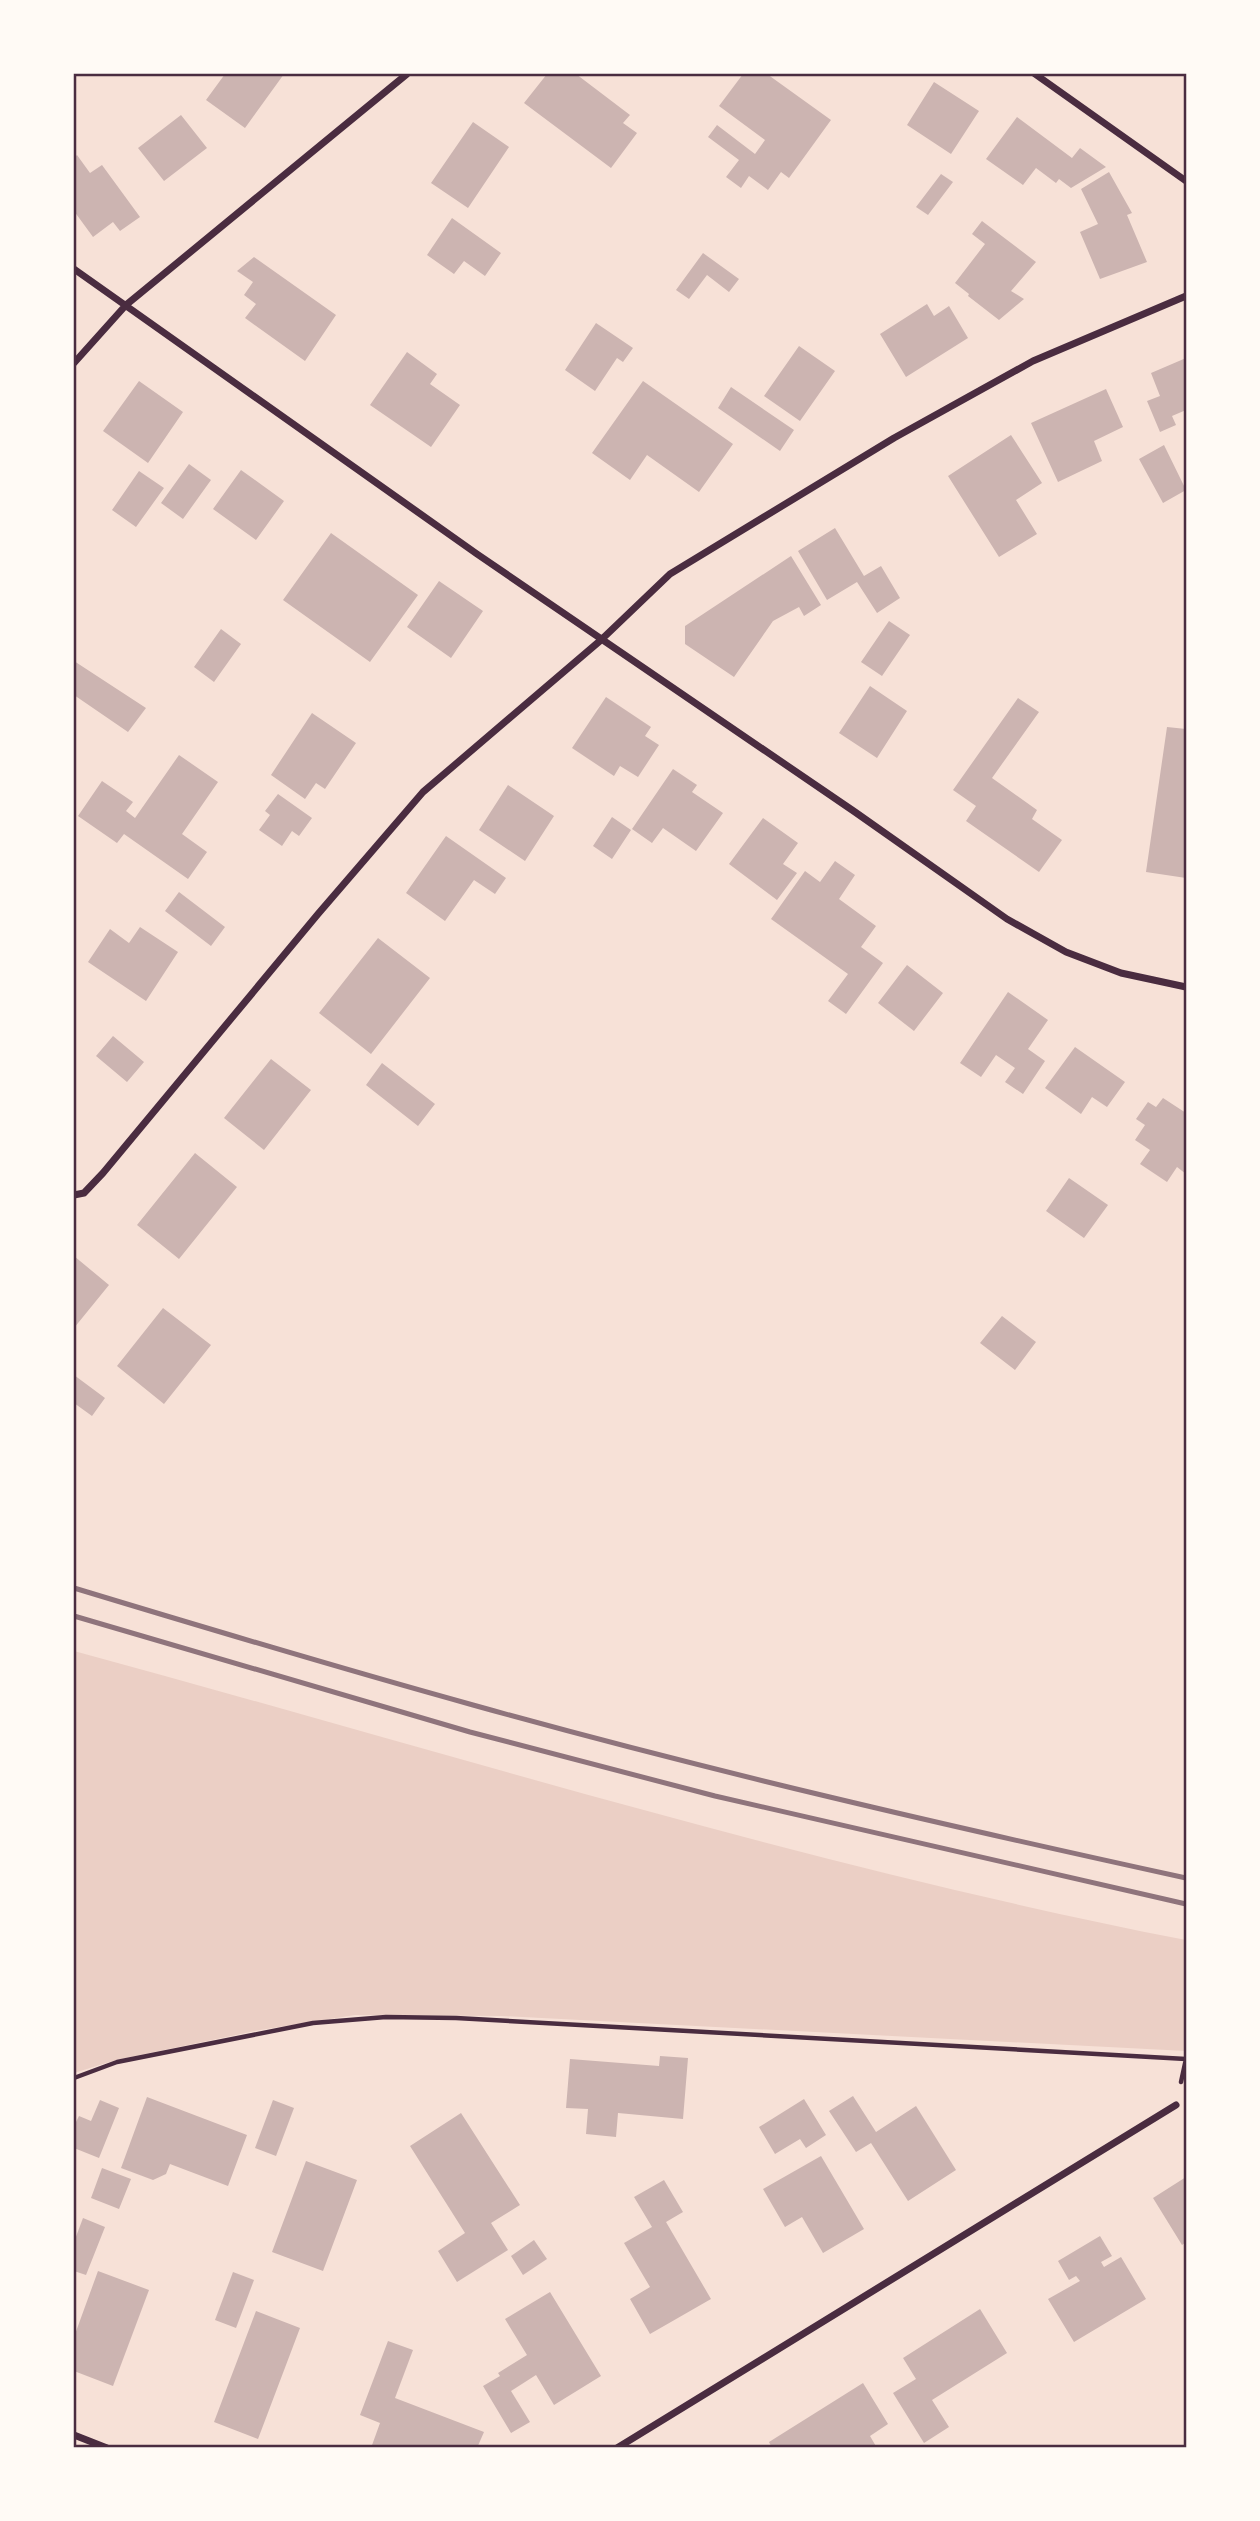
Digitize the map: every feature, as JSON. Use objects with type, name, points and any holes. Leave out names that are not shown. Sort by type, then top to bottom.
[{"type":"street","points":[[74,363],[126,305],[407,74]]},
{"type":"street","points":[[1035,74],[1186,181]]},
{"type":"street","points":[[74,269],[601,640],[1007,919],[1066,952],[1121,973],[1186,987]]},
{"type":"street","points":[[74,1195],[84,1192],[103,1173],[423,792],[601,640],[670,574],[894,438],[1033,361],[1186,296]]},
{"type":"street","points":[[617,2448],[1176,2105]]},
{"type":"street","points":[[74,2435],[107,2448]]},
{"type":"path","points":[[74,2078],[117,2062],[313,2023],[386,2017],[484,2020],[1186,2059]]},
{"type":"shaded area","points":[[74,1651],[766,1843],[1045,1911],[1186,1940],[1186,2051],[502,2016],[355,2015],[260,2030],[116,2060],[74,2073]]},
{"type":"building","points":[[225,74],[284,74],[245,128],[206,100]]},
{"type":"building","points":[[547,74],[576,74],[630,115],[623,123],[637,133],[611,168],[524,103]]},
{"type":"building","points":[[743,74],[767,74],[831,120],[789,178],[781,172],[768,190],[749,176],[741,188],[726,177],[739,160],[708,137],[717,125],[755,154],[765,140],[719,106]]},
{"type":"building","points":[[934,82],[979,111],[951,154],[907,125]]},
{"type":"building","points":[[181,115],[207,148],[164,181],[138,148]]},
{"type":"building","points":[[1017,117],[1072,158],[1080,148],[1106,167],[1071,188],[1059,179],[1056,183],[1036,168],[1023,185],[986,159]]},
{"type":"building","points":[[473,122],[509,147],[468,208],[431,183]]},
{"type":"building","points":[[77,155],[90,173],[102,165],[140,217],[120,231],[113,222],[93,237],[74,211],[74,158]]},
{"type":"building","points":[[1109,172],[1132,213],[1127,215],[1147,262],[1100,279],[1080,232],[1098,224],[1081,189]]},
{"type":"building","points":[[941,174],[953,182],[928,215],[916,207]]},
{"type":"building","points":[[452,218],[501,253],[485,276],[464,261],[454,274],[427,255]]},
{"type":"building","points":[[982,221],[1036,262],[1011,291],[1024,299],[999,320],[955,283],[985,244],[972,234]]},
{"type":"building","points":[[703,253],[739,279],[729,292],[707,275],[689,299],[676,290]]},
{"type":"building","points":[[254,257],[336,315],[305,361],[245,318],[256,304],[244,295],[253,282],[237,271]]},
{"type":"building","points":[[927,304],[934,316],[949,306],[968,338],[906,377],[880,334]]},
{"type":"building","points":[[596,323],[633,348],[623,362],[617,358],[595,391],[565,370]]},
{"type":"building","points":[[799,346],[835,371],[800,421],[764,396]]},
{"type":"building","points":[[407,352],[437,374],[430,384],[460,405],[431,447],[370,405]]},
{"type":"building","points":[[1186,358],[1186,410],[1172,416],[1176,425],[1160,432],[1147,401],[1160,396],[1151,373]]},
{"type":"building","points":[[139,381],[183,412],[148,463],[103,431]]},
{"type":"building","points":[[643,381],[733,444],[699,492],[647,455],[630,480],[592,453]]},
{"type":"building","points":[[731,387],[794,430],[780,451],[718,408]]},
{"type":"building","points":[[1106,389],[1123,427],[1094,441],[1102,461],[1058,482],[1031,423]]},
{"type":"building","points":[[1011,435],[1042,483],[1016,500],[1037,534],[999,557],[948,476]]},
{"type":"building","points":[[1164,445],[1186,490],[1163,503],[1139,459]]},
{"type":"building","points":[[189,464],[211,480],[183,519],[161,503]]},
{"type":"building","points":[[241,470],[284,501],[256,540],[213,509]]},
{"type":"building","points":[[139,471],[164,488],[136,527],[112,510]]},
{"type":"building","points":[[835,528],[864,576],[881,566],[900,598],[877,613],[857,582],[827,600],[798,551]]},
{"type":"building","points":[[331,533],[418,595],[370,662],[283,600]]},
{"type":"building","points":[[791,556],[821,605],[804,616],[799,607],[773,621],[734,677],[685,644],[685,626]]},
{"type":"building","points":[[439,581],[483,611],[451,658],[407,627]]},
{"type":"building","points":[[889,621],[910,635],[882,676],[861,662]]},
{"type":"building","points":[[221,629],[241,644],[214,682],[194,667]]},
{"type":"building","points":[[74,661],[146,708],[128,732],[74,695]]},
{"type":"building","points":[[870,686],[907,711],[877,758],[839,733]]},
{"type":"building","points":[[606,697],[651,727],[645,736],[659,745],[638,777],[620,766],[614,776],[572,748]]},
{"type":"building","points":[[1018,698],[1039,712],[992,778],[1037,810],[1032,819],[1062,840],[1039,872],[966,821],[976,806],[953,790]]},
{"type":"building","points":[[312,713],[356,743],[325,789],[316,783],[305,799],[271,775]]},
{"type":"building","points":[[1167,727],[1186,729],[1186,878],[1146,872]]},
{"type":"building","points":[[179,755],[218,782],[182,834],[207,852],[188,879],[124,834],[117,843],[78,816],[102,781],[133,802],[126,811],[135,818]]},
{"type":"building","points":[[673,769],[697,785],[692,792],[723,813],[696,851],[663,828],[652,843],[632,829]]},
{"type":"building","points":[[508,785],[554,816],[525,861],[479,830]]},
{"type":"building","points":[[278,794],[312,818],[299,836],[292,831],[282,846],[259,830],[270,815],[265,811]]},
{"type":"building","points":[[612,817],[631,830],[612,859],[593,846]]},
{"type":"building","points":[[763,818],[798,843],[783,864],[797,873],[777,900],[729,864]]},
{"type":"building","points":[[446,836],[506,878],[495,894],[474,880],[445,921],[406,893]]},
{"type":"building","points":[[835,861],[855,875],[839,899],[876,926],[861,947],[883,963],[846,1014],[828,1001],[848,974],[771,919],[805,871],[820,882]]},
{"type":"building","points":[[179,892],[225,927],[211,946],[165,911]]},
{"type":"building","points":[[140,927],[178,952],[146,1001],[88,962],[110,929],[129,943]]},
{"type":"building","points":[[378,938],[430,978],[371,1054],[319,1013]]},
{"type":"building","points":[[907,965],[943,993],[914,1031],[878,1003]]},
{"type":"building","points":[[1008,992],[1048,1020],[1028,1049],[1045,1061],[1023,1094],[1005,1082],[1015,1068],[996,1055],[981,1077],[960,1063]]},
{"type":"building","points":[[113,1036],[144,1062],[127,1082],[96,1056]]},
{"type":"building","points":[[1075,1047],[1125,1082],[1107,1107],[1092,1097],[1081,1114],[1045,1088]]},
{"type":"building","points":[[271,1059],[311,1090],[264,1150],[224,1118]]},
{"type":"building","points":[[382,1063],[435,1104],[418,1126],[366,1085]]},
{"type":"building","points":[[1163,1098],[1186,1113],[1186,1174],[1177,1167],[1167,1182],[1140,1164],[1150,1150],[1135,1140],[1145,1125],[1136,1119],[1148,1102],[1156,1107]]},
{"type":"building","points":[[195,1153],[237,1187],[179,1259],[137,1225]]},
{"type":"building","points":[[1069,1178],[1108,1205],[1084,1238],[1046,1211]]},
{"type":"building","points":[[74,1256],[109,1285],[74,1328]]},
{"type":"building","points":[[163,1308],[211,1345],[164,1404],[117,1366]]},
{"type":"building","points":[[1002,1316],[1036,1342],[1015,1370],[980,1343]]},
{"type":"building","points":[[74,1375],[105,1398],[92,1416],[74,1403]]},
{"type":"building","points":[[660,2056],[688,2058],[683,2119],[618,2113],[616,2137],[586,2134],[588,2109],[566,2108],[570,2059],[659,2066]]},
{"type":"building","points":[[853,2096],[876,2132],[916,2106],[956,2170],[908,2201],[871,2143],[856,2152],[829,2111]]},
{"type":"building","points":[[147,2097],[247,2135],[228,2186],[170,2164],[166,2174],[153,2180],[121,2168]]},
{"type":"building","points":[[804,2099],[826,2135],[806,2148],[800,2139],[775,2154],[759,2127]]},
{"type":"building","points":[[100,2100],[119,2108],[99,2158],[74,2148],[74,2124],[79,2116],[91,2121]]},
{"type":"building","points":[[273,2100],[294,2108],[276,2156],[255,2148]]},
{"type":"building","points":[[461,2113],[520,2205],[491,2223],[508,2250],[457,2282],[438,2251],[465,2233],[410,2146]]},
{"type":"building","points":[[821,2156],[864,2229],[823,2253],[802,2217],[785,2227],[763,2189]]},
{"type":"building","points":[[306,2161],[357,2180],[323,2271],[272,2252]]},
{"type":"building","points":[[102,2168],[131,2179],[119,2209],[91,2198]]},
{"type":"building","points":[[1186,2177],[1186,2242],[1182,2245],[1153,2198]]},
{"type":"building","points":[[664,2180],[683,2212],[666,2222],[711,2299],[650,2334],[630,2299],[650,2287],[624,2243],[652,2227],[634,2197]]},
{"type":"building","points":[[83,2218],[105,2227],[86,2275],[74,2271],[74,2242]]},
{"type":"building","points":[[1100,2236],[1112,2256],[1101,2262],[1104,2267],[1121,2257],[1146,2299],[1074,2342],[1048,2299],[1080,2281],[1076,2276],[1069,2280],[1058,2261]]},
{"type":"building","points":[[534,2240],[547,2259],[523,2275],[511,2256]]},
{"type":"building","points":[[98,2271],[149,2290],[113,2386],[74,2371],[74,2337]]},
{"type":"building","points":[[233,2272],[254,2280],[236,2328],[215,2320]]},
{"type":"building","points":[[550,2292],[601,2376],[554,2405],[536,2375],[511,2391],[530,2422],[511,2433],[483,2386],[527,2355],[505,2319]]},
{"type":"building","points":[[980,2309],[1007,2353],[932,2400],[949,2427],[924,2443],[893,2393],[916,2379],[903,2358]]},
{"type":"building","points":[[256,2311],[300,2328],[258,2439],[214,2422]]},
{"type":"building","points":[[388,2341],[413,2350],[395,2398],[484,2432],[477,2448],[371,2448],[380,2423],[360,2415]]},
{"type":"building","points":[[863,2383],[888,2424],[870,2436],[877,2448],[772,2448],[769,2442]]},
{"type":"railway","points":[[74,1588],[373,1677],[650,1753],[918,1818],[1186,1878]]},
{"type":"railway","points":[[74,1616],[470,1732],[715,1796],[1186,1904]]}]
